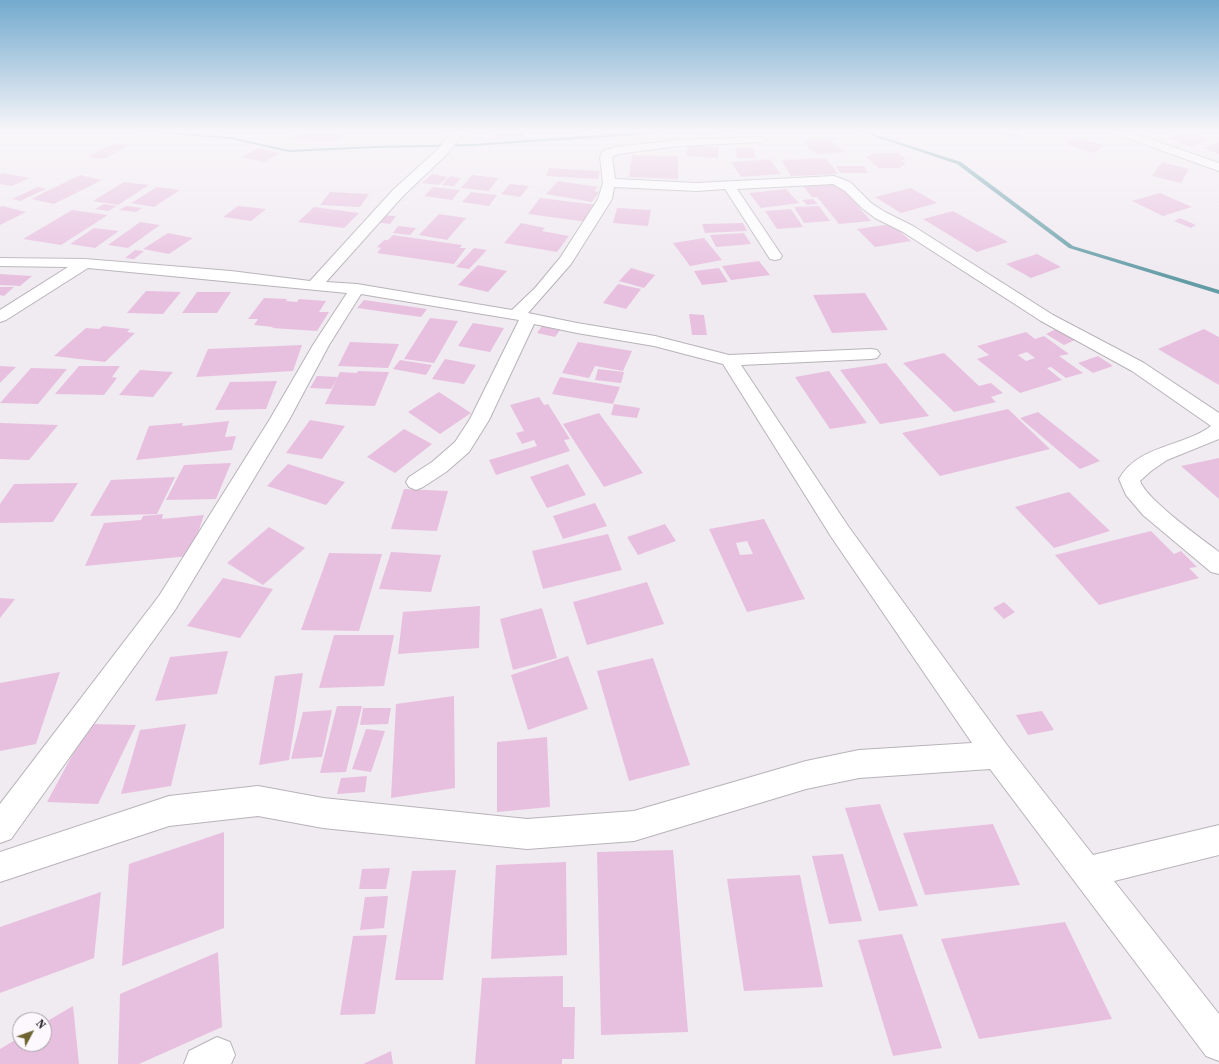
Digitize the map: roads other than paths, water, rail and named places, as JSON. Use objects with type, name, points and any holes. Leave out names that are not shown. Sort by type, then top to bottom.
[{"type":"street","points":[[314,286],[398,193],[412,180]]},
{"type":"street","points":[[416,482],[439,467],[462,447],[479,420],[522,317],[540,291],[566,261],[605,199],[609,180]]},
{"type":"street","points":[[609,183],[697,187],[834,180],[841,182],[846,185],[870,209],[908,229],[1047,318],[1138,366],[1219,422]]},
{"type":"street","points":[[729,186],[775,256]]},
{"type":"street","points":[[0,262],[84,263],[358,289],[655,341],[729,360],[871,354]]},
{"type":"street","points":[[0,317],[84,263]]},
{"type":"street","points":[[0,828],[167,603],[279,420],[321,345],[358,289]]},
{"type":"street","points":[[729,360],[840,532],[997,755],[1219,1043]]},
{"type":"street","points":[[1219,430],[1207,437],[1171,450],[1143,464],[1129,480],[1133,490],[1151,509],[1219,565]]},
{"type":"street","points":[[0,867],[169,811],[250,801],[258,801],[323,813],[527,834],[634,826],[806,775],[859,764],[997,755]]},
{"type":"street","points":[[1088,872],[1219,840]]},
{"type":"waterway","points":[[981,180],[1071,247],[1219,292]]}]
